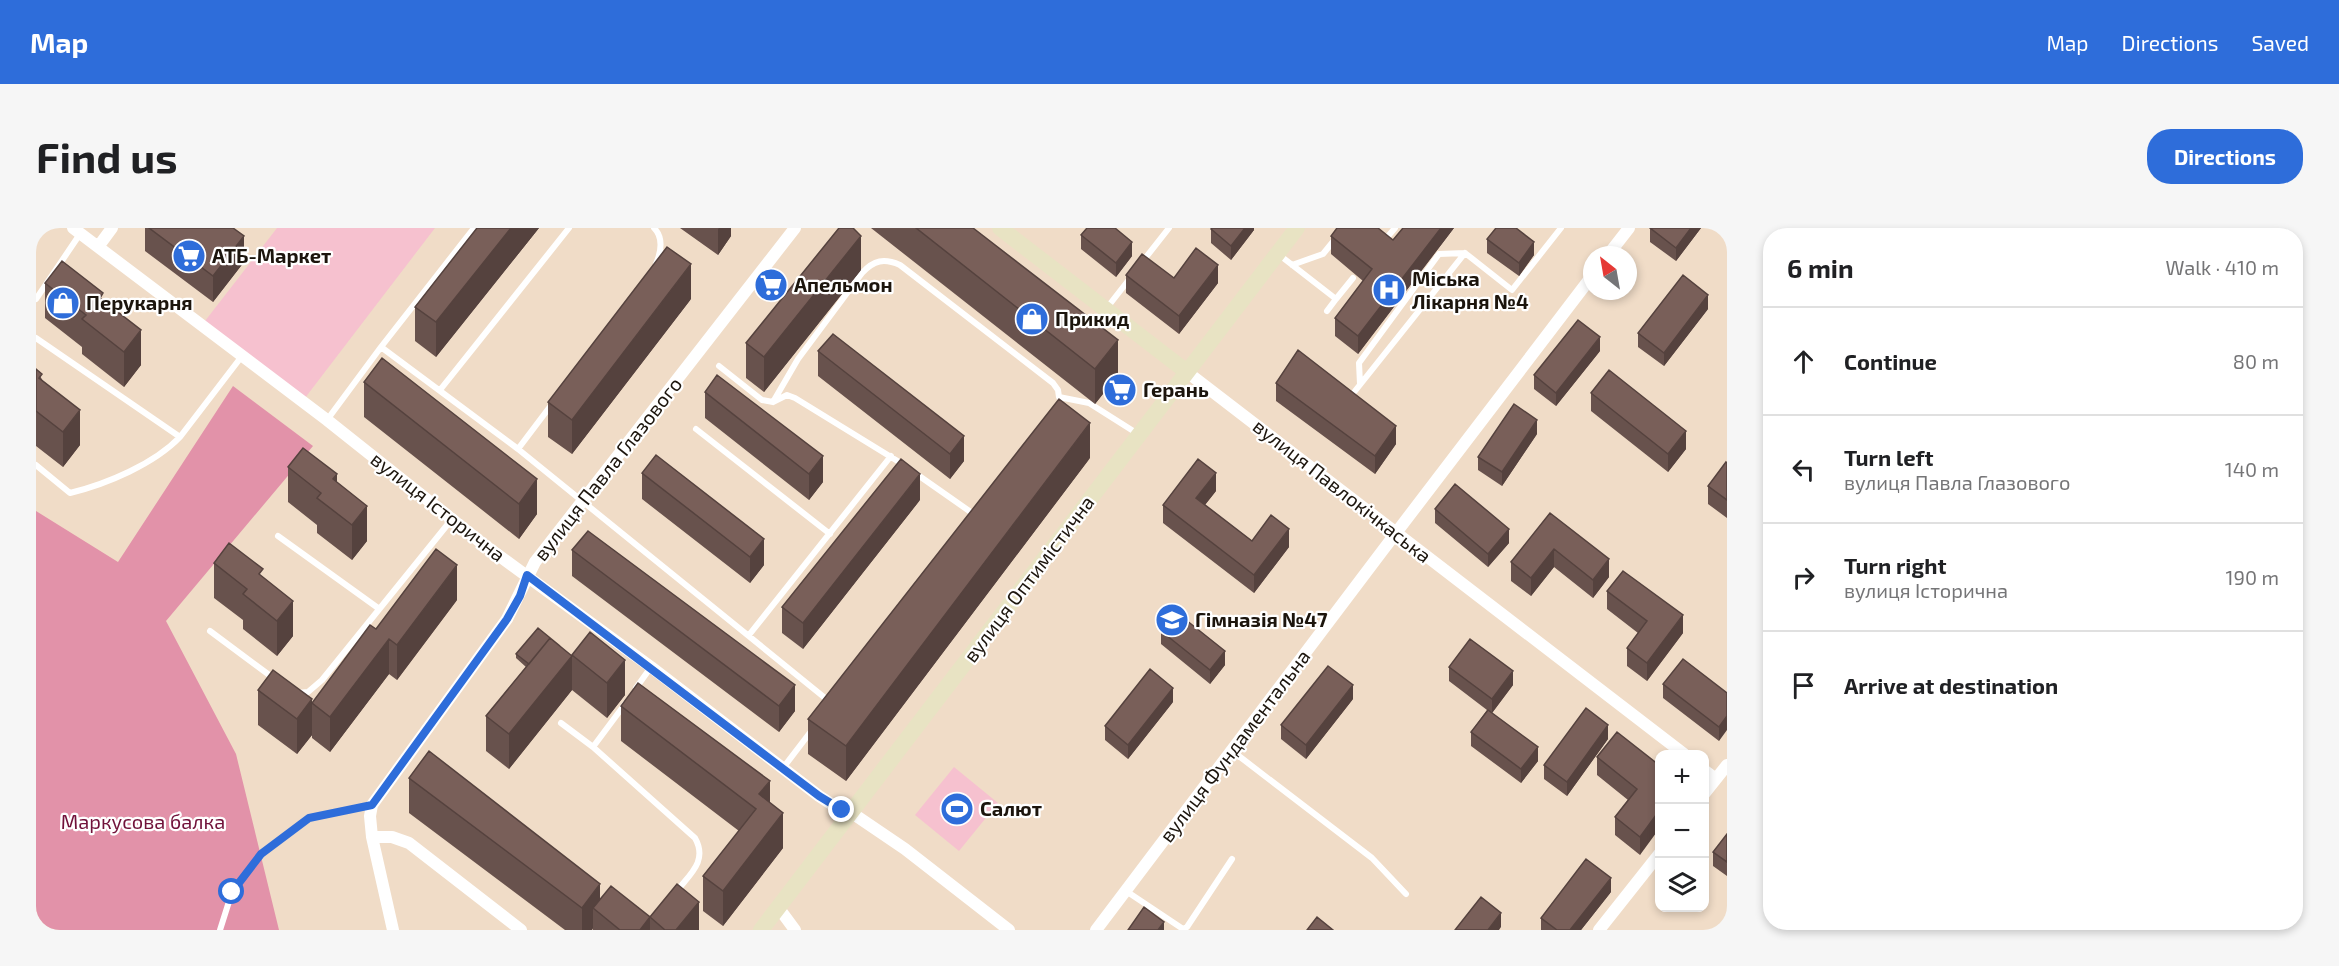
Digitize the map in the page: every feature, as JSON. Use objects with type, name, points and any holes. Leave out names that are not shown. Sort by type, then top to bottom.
[{"type":"street","points":[[98,247],[112,228]]},
{"type":"street","name":"вулиця Павла Глазового","points":[[372,805],[507,619],[520,596],[527,575],[581,501],[795,228]]},
{"type":"street","name":"вулиця Павлокічкаська","points":[[1000,228],[1679,750]]},
{"type":"street","name":"вулиця Оптимістична","points":[[761,930],[1297,228]]},
{"type":"street","points":[[1615,246],[1629,228]]},
{"type":"street","name":"вулиця Історична","points":[[76,231],[327,420],[483,544],[651,667],[827,802],[852,813],[905,849],[1009,930]]},
{"type":"street","name":"вулиця Фундаментальна","points":[[1096,930],[1583,288]]},
{"type":"street","points":[[1709,788],[1727,765]]},
{"type":"street","points":[[1709,774],[1716,779]]},
{"type":"street","points":[[372,805],[370,816],[372,837],[393,930]]},
{"type":"street","points":[[372,837],[392,837],[409,843],[521,930]]},
{"type":"street","points":[[1599,930],[1655,858]]},
{"type":"street","points":[[778,907],[783,917],[795,930]]},
{"type":"lane","points":[[327,420],[381,346],[474,228]]},
{"type":"lane","points":[[440,390],[569,228]]},
{"type":"lane","points":[[649,275],[660,254],[661,242],[654,228]]},
{"type":"lane","points":[[1141,263],[1169,228]]},
{"type":"lane","points":[[1382,243],[1395,228]]},
{"type":"lane","points":[[1360,384],[1359,363],[1439,254],[1465,253],[1512,290],[1561,228]]},
{"type":"lane","points":[[36,298],[76,231]]},
{"type":"lane","points":[[1292,265],[1323,254],[1336,237]]},
{"type":"lane","points":[[1355,391],[1465,253]]},
{"type":"lane","points":[[1277,254],[1335,299]]},
{"type":"lane","points":[[773,402],[804,351],[862,273],[870,265],[888,260],[900,265],[1053,383],[1058,390],[1059,397],[1056,404]]},
{"type":"lane","points":[[1105,309],[1134,272]]},
{"type":"lane","points":[[1327,310],[1353,278]]},
{"type":"lane","points":[[36,338],[180,437]]},
{"type":"lane","points":[[381,346],[518,449],[749,634],[832,704]]},
{"type":"lane","points":[[36,465],[70,493],[93,488],[117,477],[169,448],[243,356]]},
{"type":"lane","points":[[719,366],[762,400],[773,402],[787,395],[795,398],[891,456],[975,516]]},
{"type":"lane","points":[[518,449],[559,394]]},
{"type":"lane","points":[[1059,397],[1089,403],[1139,435]]},
{"type":"lane","points":[[696,429],[830,534]]},
{"type":"lane","points":[[749,634],[891,456]]},
{"type":"lane","points":[[968,525],[982,506]]},
{"type":"lane","points":[[292,690],[298,693],[308,692],[316,686],[453,519]]},
{"type":"lane","points":[[278,536],[378,608]]},
{"type":"lane","points":[[210,631],[278,682]]},
{"type":"lane","points":[[593,747],[651,667]]},
{"type":"lane","points":[[825,713],[839,694]]},
{"type":"lane","points":[[783,768],[818,722]]},
{"type":"lane","points":[[561,723],[593,747],[688,831],[701,849],[696,866],[667,899]]},
{"type":"lane","points":[[1231,750],[1372,858],[1406,894]]},
{"type":"lane","points":[[220,930],[232,892],[261,854],[309,818],[372,805]]},
{"type":"lane","points":[[1126,891],[1183,929],[1187,927],[1232,859]]},
{"type":"shaded area","points":[[277,228],[435,228],[305,398],[205,321]]},
{"type":"shaded area","name":"Салют","points":[[954,767],[998,803],[959,851],[915,815]]},
{"type":"green space","name":"Маркусова балка","points":[[233,386],[313,446],[166,621],[236,754],[279,930],[36,930],[36,511],[118,562]]},
{"type":"building","points":[[149,228],[233,228],[244,236],[213,276]]},
{"type":"building","points":[[477,228],[511,228],[436,322],[415,307]]},
{"type":"building","points":[[839,228],[853,228],[861,236],[764,357],[746,343]]},
{"type":"building","points":[[916,228],[973,228],[1118,340],[1095,369]]},
{"type":"building","points":[[1087,228],[1115,228],[1132,242],[1116,263],[1081,235]]},
{"type":"building","points":[[1212,228],[1245,228],[1231,246]]},
{"type":"building","points":[[1337,228],[1378,228],[1393,240],[1403,228],[1441,228],[1358,336],[1335,318],[1372,269],[1331,236]]},
{"type":"building","points":[[1496,228],[1516,228],[1534,242],[1519,263],[1487,239]]},
{"type":"building","points":[[1650,228],[1691,228],[1676,248]]},
{"type":"building","points":[[667,247],[691,264],[572,420],[548,402]]},
{"type":"building","points":[[1196,248],[1218,265],[1179,316],[1126,275],[1142,254],[1174,278]]},
{"type":"building","points":[[62,261],[103,293],[100,298],[141,330],[124,352],[82,319],[86,315],[45,283]]},
{"type":"building","points":[[1683,275],[1708,295],[1664,353],[1638,333]]},
{"type":"building","points":[[1578,320],[1600,337],[1556,393],[1534,375]]},
{"type":"building","points":[[833,334],[964,436],[950,454],[818,351]]},
{"type":"building","points":[[1298,350],[1396,426],[1375,456],[1276,383]]},
{"type":"building","points":[[382,358],[537,479],[519,504],[364,382]]},
{"type":"building","points":[[36,369],[42,374],[39,378],[80,410],[63,432],[36,411]]},
{"type":"building","points":[[1609,370],[1686,431],[1668,454],[1591,393]]},
{"type":"building","points":[[717,375],[823,456],[809,474],[705,392]]},
{"type":"building","points":[[1059,399],[1090,423],[846,746],[808,719]]},
{"type":"building","points":[[1514,404],[1537,420],[1502,472],[1478,457]]},
{"type":"building","points":[[303,448],[337,474],[333,479],[367,506],[352,525],[317,498],[321,493],[288,467]]},
{"type":"building","points":[[656,455],[764,539],[750,557],[642,473]]},
{"type":"building","points":[[901,459],[920,474],[803,623],[782,607]]},
{"type":"building","points":[[1198,459],[1216,473],[1196,498],[1252,541],[1271,515],[1289,529],[1254,575],[1163,505]]},
{"type":"building","points":[[1727,463],[1727,500],[1708,486]]},
{"type":"building","points":[[1455,484],[1509,529],[1488,554],[1435,509]]},
{"type":"building","points":[[1550,513],[1609,559],[1593,580],[1554,549],[1531,578],[1511,562]]},
{"type":"building","points":[[588,531],[795,685],[779,706],[572,550]]},
{"type":"building","points":[[229,543],[263,569],[259,574],[293,601],[277,621],[243,594],[247,589],[214,563]]},
{"type":"building","points":[[436,549],[457,565],[397,645],[389,639],[330,717],[312,703],[370,625],[376,629]]},
{"type":"building","points":[[1623,571],[1683,615],[1647,663],[1627,648],[1647,621],[1607,591]]},
{"type":"building","points":[[1176,612],[1225,651],[1210,670],[1161,631]]},
{"type":"building","points":[[538,628],[560,646],[550,638],[529,664],[516,654]]},
{"type":"building","points":[[590,632],[625,660],[607,683],[572,655]]},
{"type":"building","points":[[550,638],[572,656],[509,734],[486,716]]},
{"type":"building","points":[[1470,639],[1513,671],[1492,699],[1449,667]]},
{"type":"building","points":[[1683,659],[1727,693],[1727,716],[1719,727],[1663,684]]},
{"type":"building","points":[[1328,666],[1353,685],[1306,745],[1281,725]]},
{"type":"building","points":[[1150,669],[1173,688],[1128,745],[1105,726]]},
{"type":"building","points":[[273,670],[312,699],[297,719],[258,690]]},
{"type":"building","points":[[638,683],[770,781],[759,794],[783,813],[723,891],[703,876],[756,809],[621,706]]},
{"type":"building","points":[[1586,708],[1608,725],[1567,782],[1544,765]]},
{"type":"building","points":[[1488,710],[1538,747],[1521,769],[1471,732]]},
{"type":"building","points":[[1617,732],[1655,762],[1655,816],[1640,837],[1615,817],[1637,789],[1597,757]]},
{"type":"building","points":[[429,751],[600,884],[582,908],[409,778]]},
{"type":"building","points":[[1727,834],[1727,862],[1713,852]]},
{"type":"building","points":[[1586,859],[1611,878],[1570,930],[1557,930],[1541,918]]},
{"type":"building","points":[[677,884],[699,902],[676,930],[665,930],[650,917]]},
{"type":"building","points":[[611,886],[650,917],[640,930],[620,930],[593,908]]},
{"type":"building","points":[[1481,897],[1501,913],[1488,930],[1455,930]]},
{"type":"building","points":[[1144,907],[1164,922],[1158,930],[1128,930]]},
{"type":"building","points":[[1317,917],[1333,930],[1307,930]]},
{"type":"place","name":"АТБ-Маркет","points":[[189,256]]},
{"type":"place","name":"Апельмон","points":[[771,285]]},
{"type":"place","name":"Міська Лікарня №4","points":[[1389,290]]},
{"type":"place","name":"Перукарня","points":[[63,303]]},
{"type":"place","name":"Прикид","points":[[1032,319]]},
{"type":"place","name":"Герань","points":[[1120,390]]},
{"type":"place","name":"Гімназія №47","points":[[1172,620]]},
{"type":"place","name":"Салют","points":[[957,809]]},
{"type":"route","points":[[232,892],[261,854],[309,818],[372,805],[429,723],[507,619],[520,596],[527,575],[827,802],[842,810]]}]
